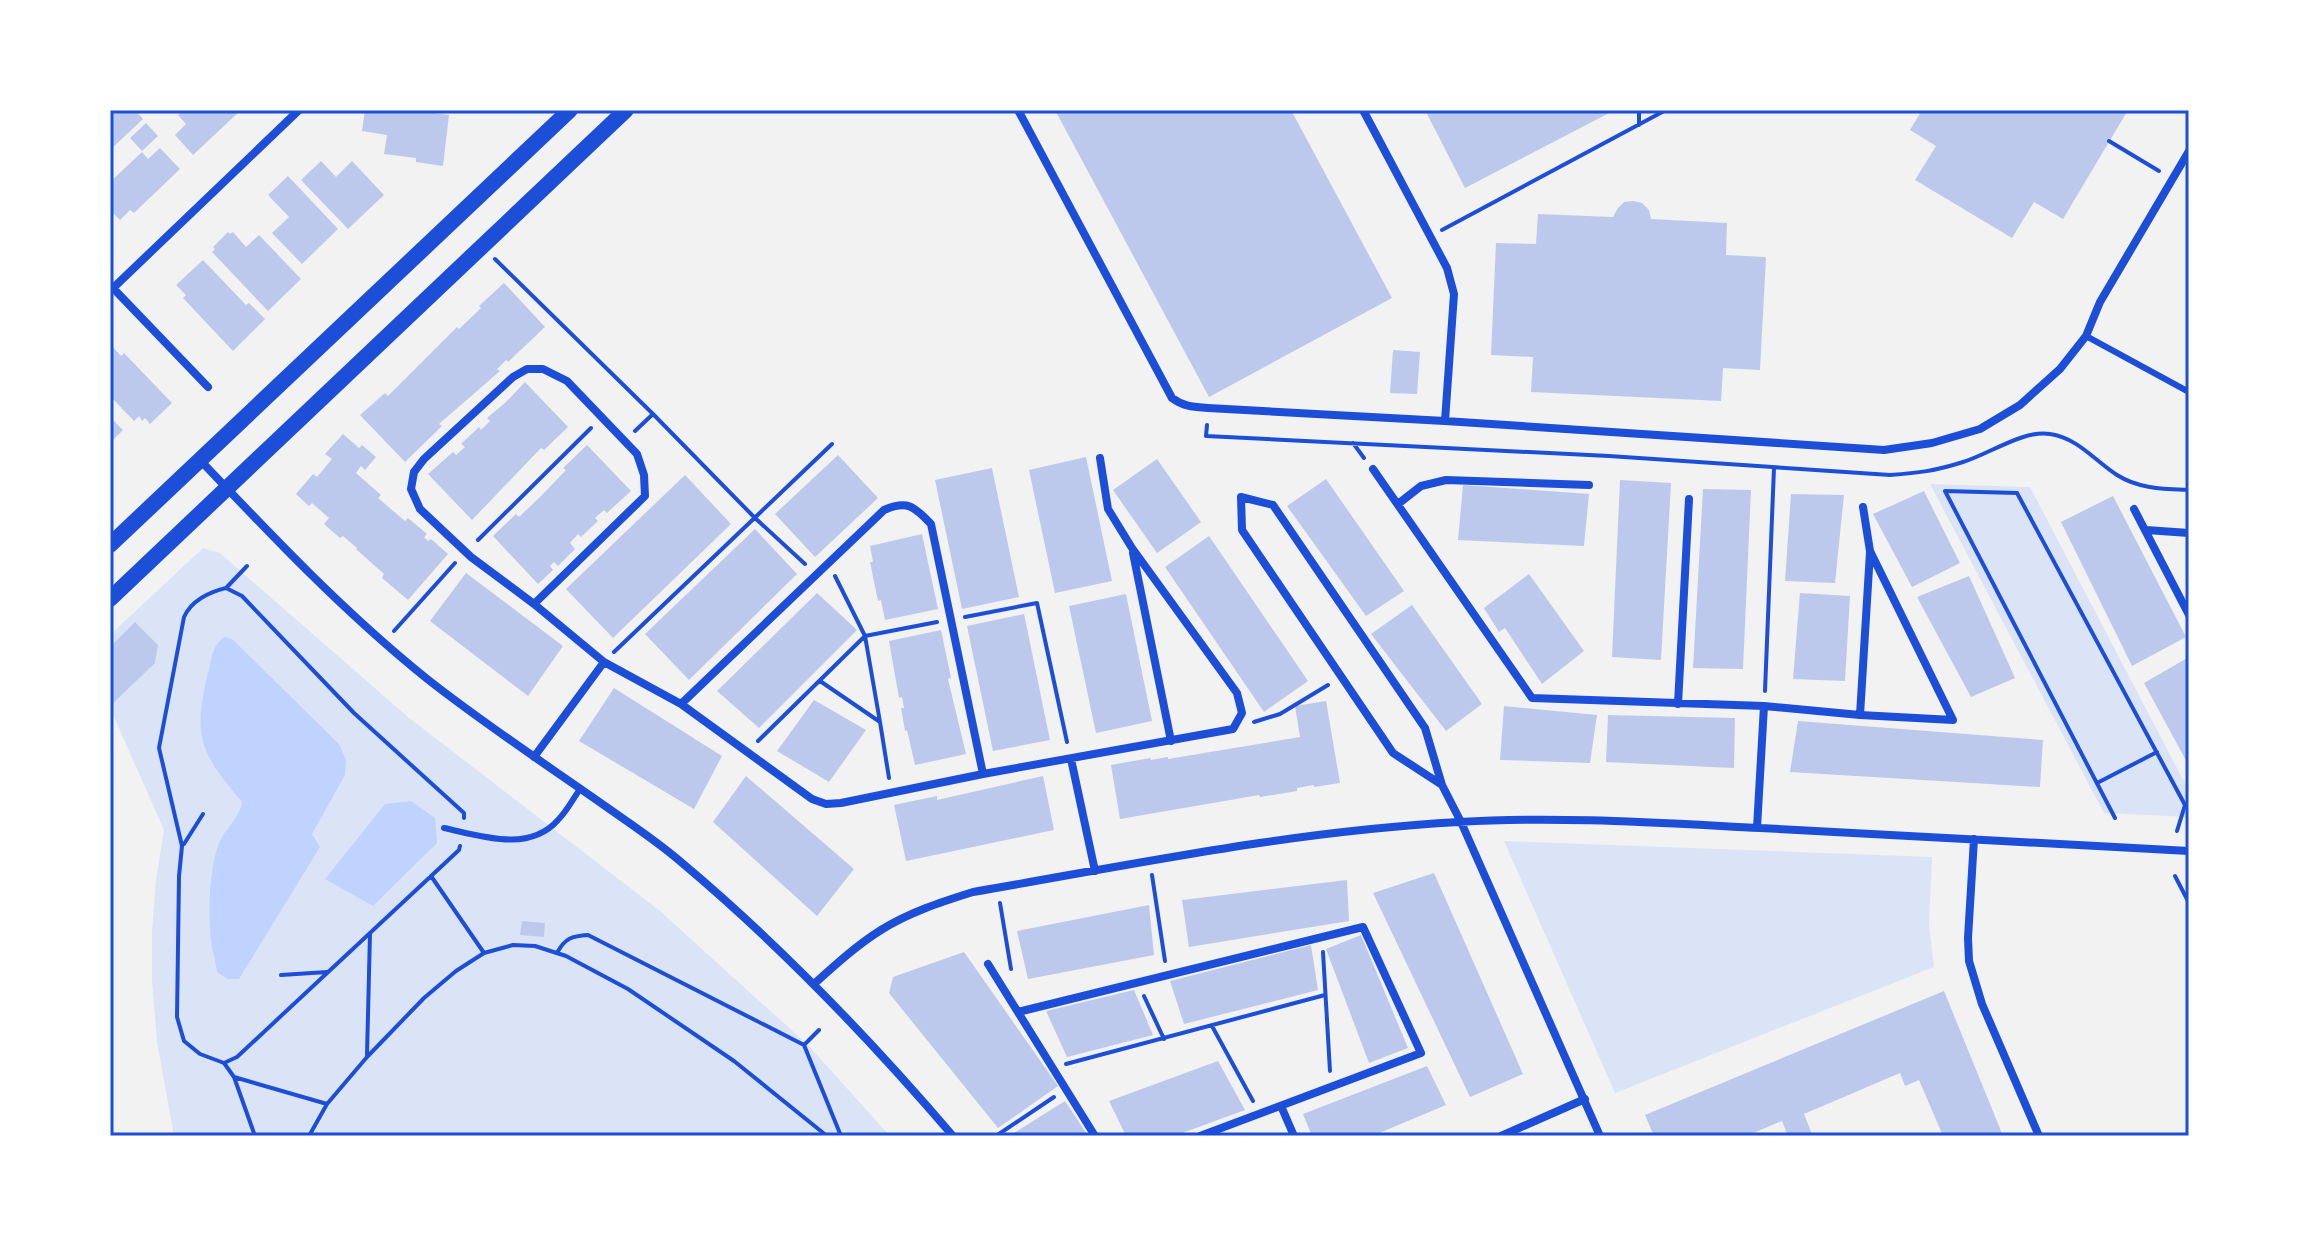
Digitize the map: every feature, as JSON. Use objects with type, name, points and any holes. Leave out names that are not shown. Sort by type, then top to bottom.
[{"type":"main road","points":[[110,545],[570,110]]},
{"type":"main road","points":[[110,599],[626,110]]},
{"type":"street","points":[[208,387],[111,288],[299,110]]},
{"type":"street","points":[[1018,110],[1172,398],[1179,403],[1198,408],[1884,450],[1932,443],[1980,429],[2020,405],[2060,369],[2086,336],[2100,302],[2189,151]]},
{"type":"street","points":[[1363,110],[1447,268],[1454,294],[1445,421]]},
{"type":"street","points":[[534,604],[645,496],[644,475],[637,454],[567,381],[543,369],[527,369],[513,377],[424,459],[414,472],[411,489],[420,509],[466,552],[604,662],[681,704],[812,799],[826,804],[1233,729],[1242,713],[1237,693],[1132,548],[1108,509],[1100,458]]},
{"type":"street","points":[[199,460],[282,546],[426,677],[678,859],[725,900],[814,984],[953,1136]]},
{"type":"street","points":[[1373,469],[1532,698],[1764,706],[1953,720],[1870,551]]},
{"type":"street","points":[[1398,504],[1421,486],[1446,480],[1589,485]]},
{"type":"street","points":[[1442,785],[1393,753],[1242,530],[1241,497],[1273,505],[1425,728],[1442,785],[1600,1136]]},
{"type":"street","points":[[1678,704],[1689,499]]},
{"type":"street","points":[[681,704],[884,510],[899,504],[917,509],[931,524],[983,774]]},
{"type":"street","points":[[1860,715],[1870,551],[1863,507]]},
{"type":"street","points":[[2134,509],[2189,615]]},
{"type":"street","points":[[2146,530],[2189,533]]},
{"type":"street","points":[[1132,548],[1171,741]]},
{"type":"street","points":[[534,757],[604,662]]},
{"type":"street","points":[[1757,828],[1764,706]]},
{"type":"street","points":[[1071,759],[1095,871]]},
{"type":"street","points":[[814,984],[850,952],[880,931],[943,901],[998,888],[1278,839],[1461,822],[1573,821],[2189,851]]},
{"type":"street","points":[[1974,839],[1969,961],[1982,1004],[2039,1136]]},
{"type":"street","points":[[1018,1012],[1363,927],[1421,1053],[1200,1136]]},
{"type":"street","points":[[988,964],[1095,1136]]},
{"type":"street","points":[[1501,1136],[1585,1099]]},
{"type":"street","points":[[1281,1106],[1294,1136]]},
{"type":"lane","points":[[2086,336],[2189,392]]},
{"type":"lane","points":[[444,828],[504,840],[525,840],[557,822],[580,789]]},
{"type":"path","points":[[1639,110],[1639,125]]},
{"type":"path","points":[[1431,236],[1666,110]]},
{"type":"path","points":[[2109,141],[2173,179]]},
{"type":"path","points":[[482,246],[754,517],[817,575]]},
{"type":"path","points":[[624,441],[653,414]]},
{"type":"path","points":[[385,642],[466,552],[602,418]]},
{"type":"path","points":[[604,662],[832,444]]},
{"type":"path","points":[[1764,706],[1774,467]]},
{"type":"path","points":[[2115,818],[1945,491],[2017,493],[2185,805],[2177,831]]},
{"type":"path","points":[[829,563],[865,636],[891,793]]},
{"type":"path","points":[[247,566],[226,588],[214,591],[189,606],[184,617],[159,748],[182,846],[177,1017],[184,1041],[200,1054],[224,1063],[234,1077],[255,1136]]},
{"type":"path","points":[[224,1063],[237,1057],[459,850],[465,833],[464,813],[354,713],[242,596],[226,588]]},
{"type":"path","points":[[748,751],[865,636],[1037,603],[1071,759]]},
{"type":"path","points":[[1233,729],[1280,714],[1341,676]]},
{"type":"path","points":[[820,681],[880,722]]},
{"type":"path","points":[[2098,783],[2157,752]]},
{"type":"path","points":[[182,846],[203,814]]},
{"type":"path","points":[[1150,860],[1168,975]]},
{"type":"path","points":[[431,876],[484,953]]},
{"type":"path","points":[[2175,876],[2189,903]]},
{"type":"path","points":[[998,888],[1011,965],[1011,979],[1003,989]]},
{"type":"path","points":[[367,1057],[370,933]]},
{"type":"path","points":[[557,953],[562,943],[572,936],[588,935],[804,1045],[841,1136]]},
{"type":"path","points":[[1322,938],[1330,1087]]},
{"type":"path","points":[[309,1136],[327,1104],[424,998],[484,953],[513,945],[535,946],[566,956],[640,997],[734,1061],[827,1136]]},
{"type":"path","points":[[281,975],[329,972]]},
{"type":"path","points":[[1138,983],[1164,1039]]},
{"type":"path","points":[[1052,1068],[1325,995]]},
{"type":"path","points":[[1212,1026],[1259,1114]]},
{"type":"path","points":[[804,1045],[819,1030]]},
{"type":"path","points":[[234,1077],[327,1104]]},
{"type":"path","points":[[996,1136],[1066,1089]]},
{"type":"shaded area","points":[[1930,484],[2030,487],[2189,791],[2189,817],[2104,813]]},
{"type":"shaded area","points":[[203,548],[220,553],[408,717],[660,911],[808,1045],[890,1136],[174,1136],[157,1042],[152,982],[152,930],[164,830],[110,708],[110,635]]},
{"type":"shaded area","points":[[1504,841],[1932,857],[1929,924],[1934,967],[1615,1093]]},
{"type":"water","points":[[225,637],[232,639],[339,744],[346,760],[345,775],[312,834],[320,847],[239,979],[227,979],[217,972],[211,941],[210,906],[218,846],[242,802],[208,755],[201,727],[201,711],[212,655]]},
{"type":"water","points":[[411,801],[435,818],[437,843],[373,906],[325,879],[385,804]]},
{"type":"building","points":[[110,110],[116,114],[120,110],[135,110],[143,119],[110,150]]},
{"type":"building","points":[[184,110],[241,110],[193,155],[175,135],[186,124],[178,115]]},
{"type":"building","points":[[365,110],[411,110],[449,115],[443,166],[416,162],[416,158],[384,154],[387,135],[362,131]]},
{"type":"building","points":[[1055,110],[1291,110],[1392,298],[1209,397]]},
{"type":"building","points":[[1425,110],[1615,110],[1465,188]]},
{"type":"building","points":[[1922,110],[2128,110],[2063,219],[2034,202],[2012,238],[1915,180],[1936,146],[1910,130]]},
{"type":"building","points":[[146,123],[158,136],[142,151],[130,138]]},
{"type":"building","points":[[160,148],[180,169],[134,213],[130,210],[120,220],[110,210],[110,182],[142,152],[148,159]]},
{"type":"building","points":[[321,161],[336,177],[352,161],[384,195],[348,229],[301,180]]},
{"type":"building","points":[[288,176],[338,229],[302,264],[272,233],[289,217],[268,195]]},
{"type":"building","points":[[1624,202],[1642,203],[1649,210],[1651,219],[1727,223],[1726,255],[1766,257],[1760,370],[1723,368],[1721,401],[1531,392],[1533,357],[1491,355],[1496,243],[1536,244],[1538,214],[1613,217]]},
{"type":"building","points":[[228,232],[233,232],[246,247],[259,235],[301,279],[268,311],[212,252]]},
{"type":"building","points":[[203,260],[246,305],[249,303],[265,319],[233,351],[183,298],[186,295],[176,285]]},
{"type":"building","points":[[504,283],[545,327],[439,424],[442,426],[405,462],[360,415],[385,393],[388,396]]},
{"type":"building","points":[[110,344],[121,356],[124,353],[172,403],[150,424],[139,416],[134,421],[110,396]]},
{"type":"building","points":[[1393,350],[1420,352],[1417,394],[1390,393]]},
{"type":"building","points":[[525,382],[568,427],[544,450],[541,448],[472,520],[428,474],[453,452],[456,455],[465,447],[461,444],[479,427],[481,430],[490,421],[487,418]]},
{"type":"building","points":[[110,417],[123,430],[110,443]]},
{"type":"building","points":[[343,434],[376,457],[365,470],[361,466],[356,473],[381,495],[378,498],[405,521],[408,518],[427,534],[424,537],[428,541],[431,539],[448,554],[408,600],[382,578],[384,574],[357,548],[324,524],[329,518],[296,494],[313,474],[317,477],[332,459],[325,454]]},
{"type":"building","points":[[587,445],[631,491],[607,513],[604,510],[595,518],[598,521],[581,537],[578,534],[570,543],[575,549],[558,566],[554,562],[550,566],[553,570],[538,584],[493,536],[541,496],[566,470],[563,468]]},
{"type":"building","points":[[838,455],[878,498],[815,557],[775,514]]},
{"type":"building","points":[[1086,457],[1112,581],[1055,593],[1029,470]]},
{"type":"building","points":[[1157,459],[1201,522],[1157,553],[1113,490]]},
{"type":"building","points":[[992,468],[1019,597],[962,609],[935,480]]},
{"type":"building","points":[[685,475],[731,524],[613,638],[566,589]]},
{"type":"building","points":[[1326,479],[1404,591],[1366,616],[1287,506]]},
{"type":"building","points":[[1620,480],[1671,483],[1661,660],[1612,657]]},
{"type":"building","points":[[1463,485],[1589,494],[1584,546],[1458,540]]},
{"type":"building","points":[[1703,489],[1751,490],[1743,669],[1693,668]]},
{"type":"building","points":[[1924,491],[1960,563],[1912,587],[1873,514]]},
{"type":"building","points":[[1791,494],[1844,495],[1835,583],[1785,581]]},
{"type":"building","points":[[2113,496],[2186,637],[2132,666],[2061,522]]},
{"type":"building","points":[[755,529],[797,574],[689,680],[645,634]]},
{"type":"building","points":[[922,534],[938,609],[885,620],[870,562],[873,562],[870,546]]},
{"type":"building","points":[[1209,536],[1308,681],[1264,712],[1165,567]]},
{"type":"building","points":[[466,573],[563,646],[528,696],[430,621]]},
{"type":"building","points":[[1529,574],[1584,651],[1542,684],[1505,628],[1499,632],[1484,608]]},
{"type":"building","points":[[1969,576],[2015,678],[1971,697],[1917,597]]},
{"type":"building","points":[[817,593],[857,630],[759,728],[717,691]]},
{"type":"building","points":[[1800,593],[1850,596],[1845,681],[1793,679]]},
{"type":"building","points":[[1126,594],[1152,721],[1096,733],[1069,606]]},
{"type":"building","points":[[1412,605],[1482,704],[1446,731],[1371,634]]},
{"type":"building","points":[[1024,614],[1050,740],[993,751],[967,626]]},
{"type":"building","points":[[135,622],[158,645],[155,663],[110,706],[110,647]]},
{"type":"building","points":[[941,630],[951,678],[948,679],[966,754],[915,765],[905,731],[901,708],[904,708],[902,697],[899,698],[889,641]]},
{"type":"building","points":[[2189,657],[2189,766],[2144,683]]},
{"type":"building","points":[[614,688],[722,756],[694,809],[579,741]]},
{"type":"building","points":[[814,700],[866,730],[829,782],[777,751]]},
{"type":"building","points":[[1326,701],[1340,783],[1120,819],[1111,765],[1150,758],[1168,759],[1300,737],[1295,706]]},
{"type":"building","points":[[1504,706],[1597,715],[1590,763],[1500,760]]},
{"type":"building","points":[[1608,715],[1735,718],[1734,768],[1606,762]]},
{"type":"building","points":[[1798,721],[2043,740],[2040,787],[1790,772]]},
{"type":"building","points":[[746,776],[854,869],[817,916],[713,822]]},
{"type":"building","points":[[1043,776],[1054,830],[906,861],[894,805],[937,796],[937,800]]},
{"type":"building","points":[[1434,873],[1523,1074],[1470,1097],[1373,893]]},
{"type":"building","points":[[1347,880],[1349,921],[1189,947],[1182,900]]},
{"type":"building","points":[[1149,905],[1154,955],[1028,979],[1017,931]]},
{"type":"building","points":[[522,921],[545,923],[544,937],[520,935]]},
{"type":"building","points":[[1361,935],[1408,1048],[1369,1063],[1326,949]]},
{"type":"building","points":[[1311,945],[1318,990],[1184,1024],[1170,981]]},
{"type":"building","points":[[964,952],[1058,1086],[998,1128],[889,993],[893,977]]},
{"type":"building","points":[[1134,990],[1153,1035],[1067,1057],[1046,1011]]},
{"type":"building","points":[[1944,991],[2003,1136],[1943,1136],[1919,1080],[1905,1086],[1900,1073],[1804,1114],[1812,1134],[1808,1136],[1788,1136],[1782,1121],[1746,1136],[1654,1136],[1645,1115]]},
{"type":"building","points":[[1218,1061],[1245,1110],[1174,1136],[1126,1136],[1109,1101]]},
{"type":"building","points":[[1427,1066],[1446,1105],[1372,1136],[1312,1136],[1303,1114]]},
{"type":"building","points":[[1065,1101],[1088,1136],[1009,1136]]}]
